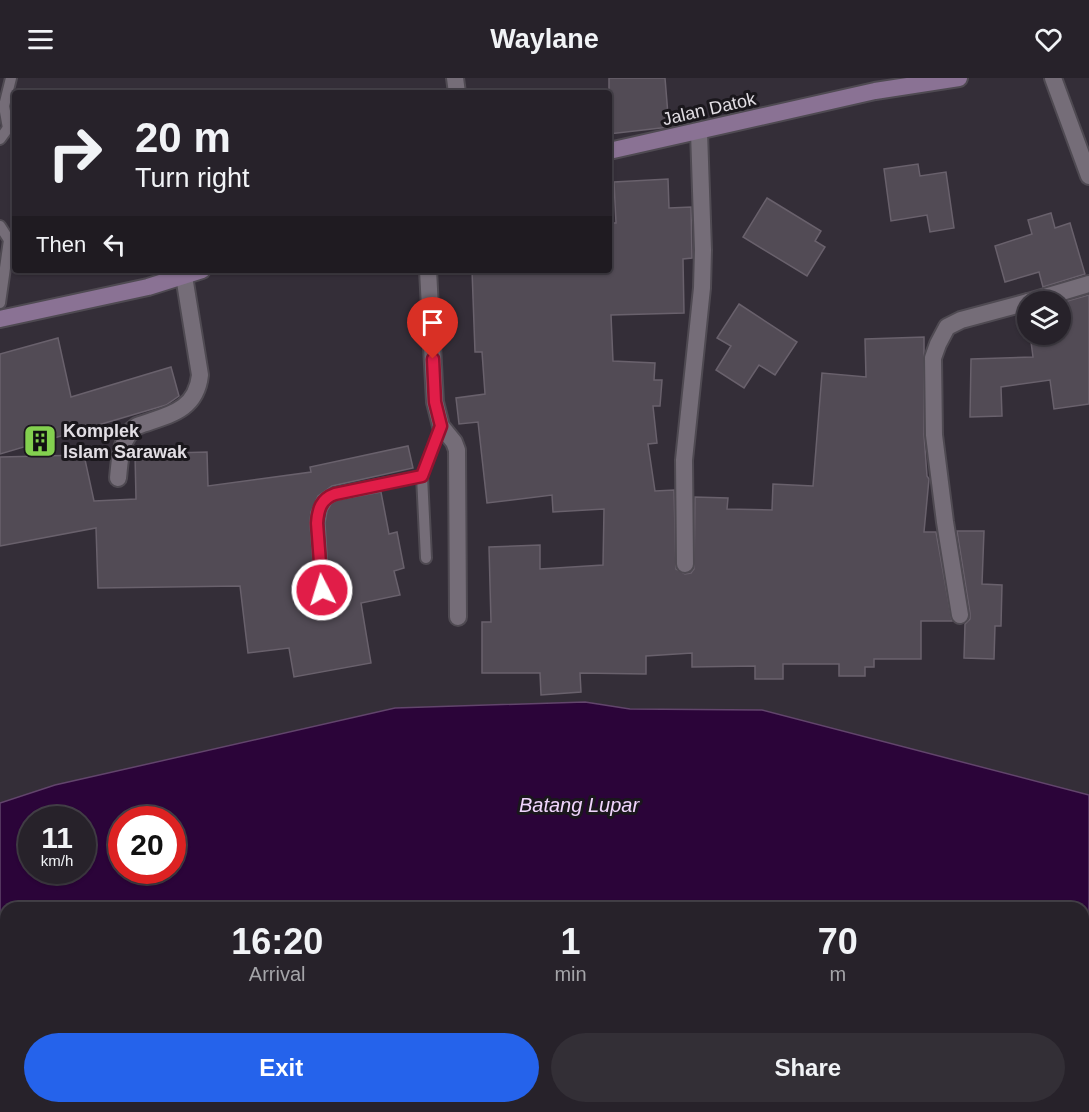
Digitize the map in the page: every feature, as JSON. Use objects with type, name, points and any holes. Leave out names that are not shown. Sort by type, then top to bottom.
[{"type":"main road","name":"Jalan Datok","points":[[612,150],[875,91],[959,78]]},
{"type":"main road","points":[[0,319],[148,287],[193,273]]},
{"type":"street","points":[[1053,78],[1089,177]]},
{"type":"street","points":[[685,564],[684,460],[702,288],[699,132]]},
{"type":"street","points":[[428,273],[435,402],[441,426],[454,442],[457,450],[458,616]]},
{"type":"street","points":[[118,478],[120,454],[130,431],[137,426],[185,408],[193,400],[199,388],[200,375],[184,276]]},
{"type":"street","points":[[1065,291],[1089,284]]},
{"type":"street","points":[[960,615],[934,435],[933,358],[947,327],[961,320],[1017,305]]},
{"type":"lane","points":[[0,139],[12,127],[4,106],[10,78]]},
{"type":"lane","points":[[0,226],[12,238],[0,303]]},
{"type":"lane","points":[[426,558],[422,476],[441,426]]},
{"type":"lane","points":[[322,590],[317,523],[318,513],[324,500],[335,494],[422,476]]},
{"type":"water","name":"Batang Lupar","points":[[585,702],[630,709],[762,710],[1089,795],[1089,902],[0,902],[0,803],[55,785],[395,708]]},
{"type":"building","points":[[609,78],[665,78],[669,127],[612,134],[612,90],[609,90]]},
{"type":"building","points":[[918,164],[920,176],[946,172],[954,228],[930,232],[927,215],[891,221],[884,169]]},
{"type":"building","points":[[668,179],[669,208],[691,207],[692,258],[683,259],[684,313],[611,315],[613,361],[655,363],[654,380],[662,380],[660,406],[653,406],[657,443],[648,444],[655,491],[674,490],[676,569],[685,574],[691,573],[694,569],[695,497],[728,498],[727,509],[772,510],[773,484],[813,486],[822,373],[866,377],[865,339],[924,337],[924,435],[929,479],[924,532],[936,532],[952,621],[921,621],[921,659],[874,659],[874,667],[865,667],[865,676],[839,676],[839,664],[783,664],[783,679],[755,679],[755,666],[692,667],[692,653],[646,656],[646,674],[580,673],[581,692],[541,695],[540,673],[482,673],[482,622],[491,622],[489,547],[540,545],[540,569],[603,565],[604,509],[553,512],[552,495],[487,503],[478,422],[459,424],[456,398],[485,394],[482,352],[475,352],[472,273],[612,273],[612,223],[616,223],[614,182]]},
{"type":"building","points":[[767,198],[821,231],[815,241],[825,247],[807,276],[743,237]]},
{"type":"building","points":[[1051,213],[1055,228],[1070,223],[1085,274],[1043,287],[1039,272],[1005,282],[995,246],[1032,234],[1028,220]]},
{"type":"building","points":[[1089,295],[1089,404],[1054,409],[1050,380],[1001,387],[1002,416],[970,417],[971,359],[1033,357],[1031,345],[1071,345],[1071,300]]},
{"type":"building","points":[[739,304],[797,342],[775,375],[759,365],[744,388],[716,370],[731,346],[717,338]]},
{"type":"building","points":[[58,338],[71,397],[171,367],[179,396],[166,405],[0,454],[0,354]]},
{"type":"building","points":[[408,446],[413,468],[332,486],[318,496],[311,512],[315,590],[319,596],[326,595],[329,589],[325,523],[331,504],[337,500],[381,492],[389,534],[397,532],[404,568],[394,571],[400,595],[361,603],[371,663],[294,677],[289,648],[248,653],[240,586],[98,588],[96,528],[0,546],[0,457],[84,455],[94,501],[136,499],[135,454],[207,452],[208,486],[311,472],[310,467]]},
{"type":"building","points":[[957,531],[984,531],[982,584],[1002,585],[1001,626],[995,626],[994,659],[964,658],[965,624],[970,619],[970,613]]},
{"type":"place","name":"Komplek Islam Sarawak","points":[[40,441]]},
{"type":"route","points":[[322,590],[317,523],[318,513],[324,500],[335,494],[422,476],[441,426],[435,402],[433,359]]}]
